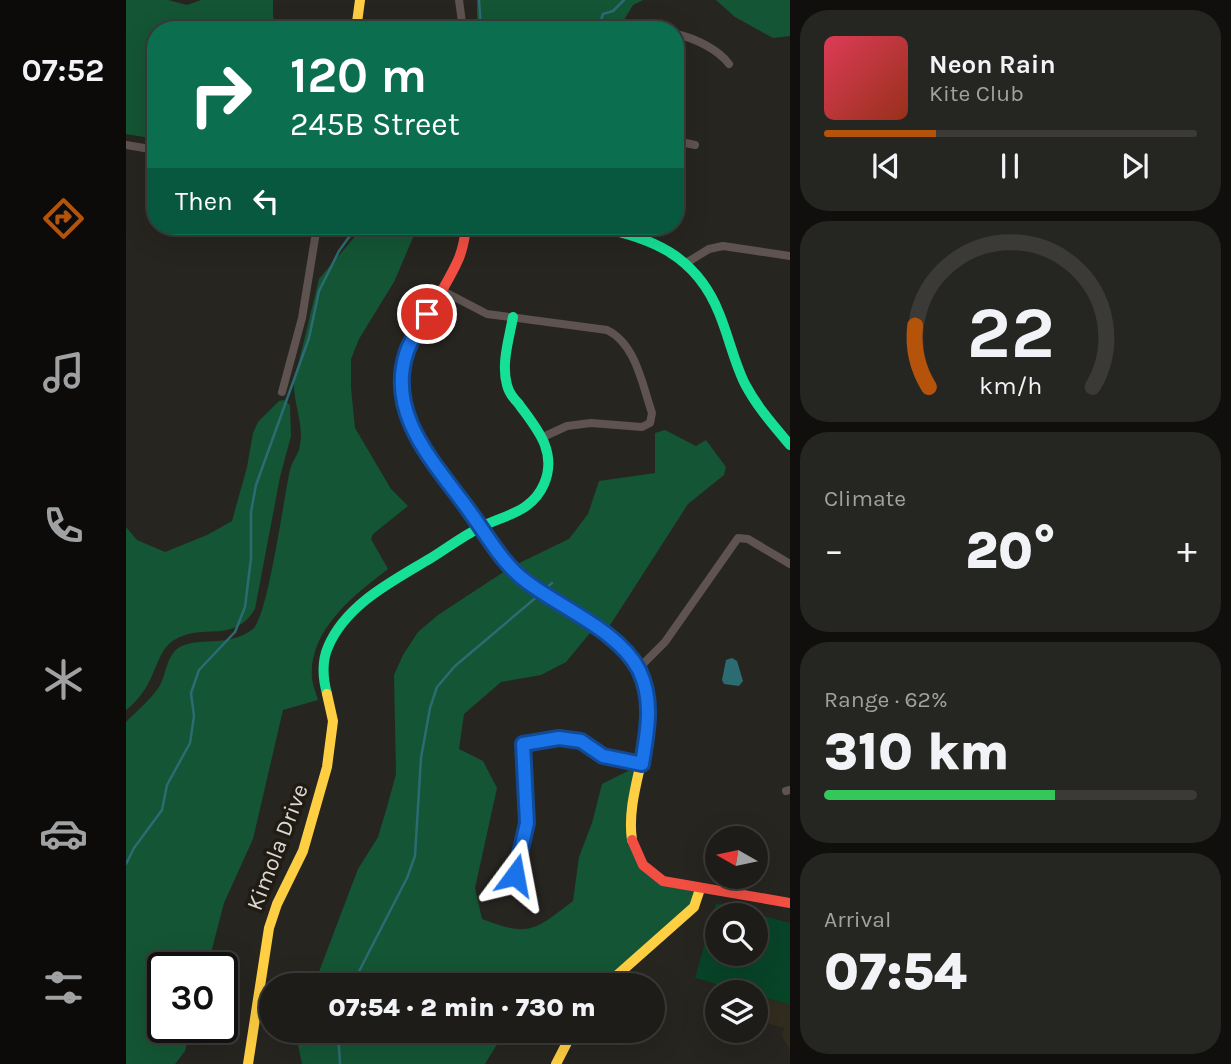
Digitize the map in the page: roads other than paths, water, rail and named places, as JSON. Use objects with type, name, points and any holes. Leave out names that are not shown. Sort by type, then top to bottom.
[{"type":"street","points":[[357,21],[360,0]]},
{"type":"street","points":[[459,0],[462,21]]},
{"type":"street","points":[[684,36],[723,56],[729,64]]},
{"type":"street","points":[[684,143],[695,145]]},
{"type":"street","points":[[126,145],[147,148]]},
{"type":"street","points":[[282,392],[302,318],[316,235]]},
{"type":"street","points":[[464,235],[461,255],[406,353],[402,378],[403,403],[415,435],[481,527],[521,577],[612,638],[638,669],[646,692],[649,715],[632,839],[636,853],[646,870],[660,880],[700,889],[790,902]]},
{"type":"street","points":[[638,235],[649,239],[686,263],[702,281],[716,304],[747,388],[790,445]]},
{"type":"street","points":[[686,263],[709,249],[723,246],[790,256]]},
{"type":"street","points":[[441,290],[480,312],[607,330],[616,334],[627,345],[652,414],[650,423],[642,427],[591,423],[567,426],[543,437]]},
{"type":"street","name":"Kimola Drive","points":[[249,1063],[269,928],[277,904],[303,851],[327,767],[333,721],[323,677],[328,646],[343,624],[368,597],[481,527],[519,512],[538,497],[548,469],[549,456],[543,437],[509,392],[506,383],[505,363],[513,317]]},
{"type":"street","points":[[638,669],[665,642],[738,538],[749,539],[790,564]]},
{"type":"street","points":[[515,875],[527,823],[523,744],[559,738],[581,741],[603,756],[642,764]]},
{"type":"street","points":[[620,973],[694,907],[700,889]]},
{"type":"street","points":[[556,1064],[567,1043]]},
{"type":"water","points":[[732,658],[737,661],[743,681],[739,686],[724,684],[722,680],[726,660]]},
{"type":"waterway","points":[[479,0],[480,21]]},
{"type":"waterway","points":[[601,21],[603,14],[613,11],[624,0]]},
{"type":"waterway","points":[[126,864],[134,848],[162,810],[167,785],[190,743],[194,716],[191,693],[199,670],[235,632],[245,607],[251,558],[251,512],[256,485],[309,338],[319,291],[339,251],[351,235]]},
{"type":"waterway","points":[[544,590],[552,583]]},
{"type":"waterway","points":[[358,973],[407,878],[415,856],[421,758],[430,708],[437,687],[455,666],[539,595]]},
{"type":"waterway","points":[[339,1043],[340,1064]]}]
